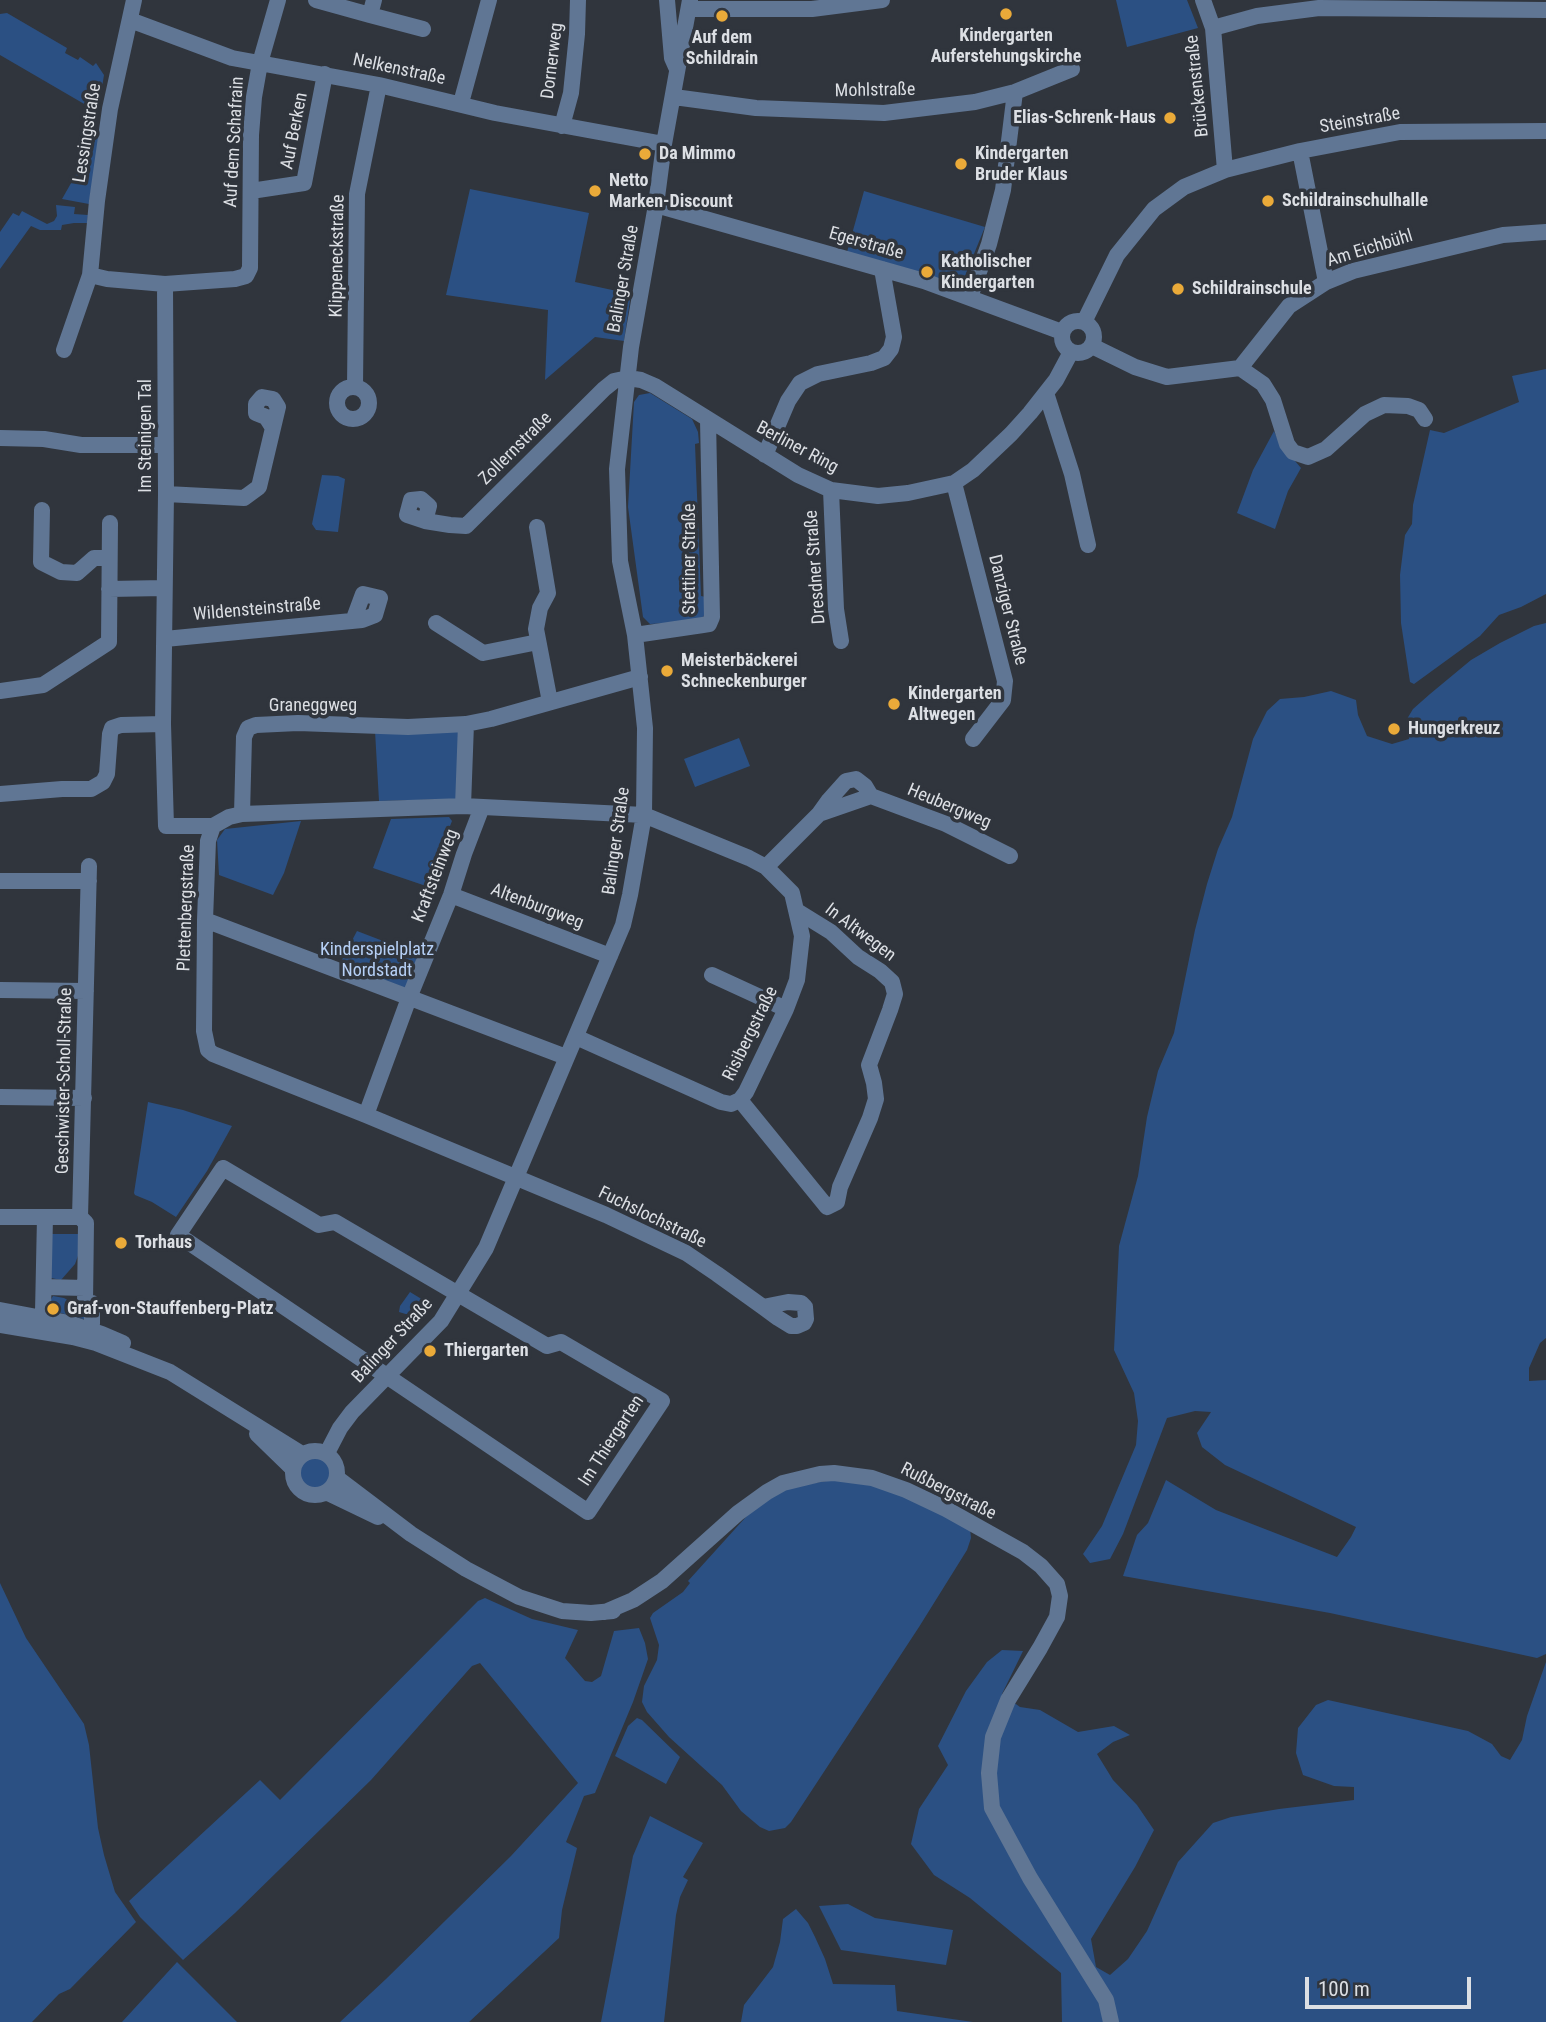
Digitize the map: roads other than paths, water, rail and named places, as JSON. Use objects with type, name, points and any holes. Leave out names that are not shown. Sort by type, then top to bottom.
[{"type":"street","name":"Lessingstraße","points":[[64,350],[90,275],[110,109],[134,0]]},
{"type":"street","name":"Auf dem Schafrain","points":[[165,284],[235,279],[246,276],[250,268],[251,135],[260,63],[278,0]]},
{"type":"street","points":[[316,0],[372,7],[423,29]]},
{"type":"street","points":[[461,103],[489,0]]},
{"type":"street","name":"Dornerweg","points":[[562,126],[570,93],[578,0]]},
{"type":"street","name":"Balinger Straße","points":[[667,0],[673,58],[678,73]]},
{"type":"street","points":[[690,5],[812,9],[882,0]]},
{"type":"street","name":"Brückenstraße","points":[[1203,0],[1213,29],[1225,170]]},
{"type":"street","name":"Balinger Straße","points":[[327,1453],[346,1420],[438,1325],[492,1236],[610,956],[630,895],[644,815],[645,728],[635,635],[620,561],[617,469],[628,378],[664,144],[690,5]]},
{"type":"street","points":[[1213,29],[1257,16],[1319,8],[1445,5],[1546,9]]},
{"type":"street","name":"Nelkenstraße","points":[[130,20],[232,58],[379,85],[495,113],[664,144]]},
{"type":"street","name":"Mohlstraße","points":[[674,97],[756,108],[884,113],[975,102],[1015,92],[1072,69]]},
{"type":"street","name":"Auf Berken","points":[[251,191],[304,183],[325,74]]},
{"type":"street","name":"Klippeneckstraße","points":[[355,387],[357,194],[379,85]]},
{"type":"street","points":[[970,297],[989,244],[1003,190],[1015,92]]},
{"type":"street","name":"Steinstraße","points":[[1225,170],[1400,132],[1546,131]]},
{"type":"street","points":[[1300,152],[1326,282]]},
{"type":"street","points":[[1084,322],[1122,246],[1154,209],[1184,187],[1225,170]]},
{"type":"street","name":"Egerstraße","points":[[656,205],[882,269],[970,297],[1062,332]]},
{"type":"street","name":"Am Eichbühl","points":[[1240,368],[1289,306],[1326,282],[1353,271],[1503,235],[1546,232]]},
{"type":"street","points":[[765,455],[788,401],[800,383],[818,374],[871,363],[884,358],[891,349],[894,337],[882,269]]},
{"type":"street","points":[[90,275],[165,284]]},
{"type":"street","name":"Im Steinigen Tal","points":[[165,284],[163,724],[166,826],[213,826]]},
{"type":"street","points":[[1073,322],[1084,322],[1093,331],[1092,346],[1082,353],[1071,352],[1063,345],[1062,332],[1073,322]]},
{"type":"street","points":[[1092,346],[1135,368],[1167,377],[1240,368],[1264,383],[1273,400],[1287,444],[1297,455],[1308,457],[1326,449],[1365,414],[1384,405],[1408,406],[1419,410],[1425,419]]},
{"type":"street","name":"Berliner Ring","points":[[628,378],[655,386],[798,475],[831,490],[878,496],[908,493],[954,483],[973,470],[1011,434],[1046,393],[1071,352]]},
{"type":"street","name":"Zollernstraße","points":[[425,521],[466,526],[604,389],[614,381],[628,378]]},
{"type":"street","points":[[1046,393],[1072,474],[1087,545]]},
{"type":"street","name":"Stettiner Straße","points":[[635,635],[709,624],[712,617],[708,420]]},
{"type":"street","points":[[166,495],[244,498],[259,487],[273,428]]},
{"type":"street","points":[[0,438],[44,439],[81,445],[165,445]]},
{"type":"street","name":"Danziger Straße","points":[[954,483],[1005,681],[1003,700],[973,739]]},
{"type":"street","name":"Dresdner Straße","points":[[831,490],[836,609],[841,642]]},
{"type":"street","points":[[42,510],[41,562],[61,572],[77,573],[94,558],[109,558]]},
{"type":"street","points":[[0,691],[43,685],[109,642],[110,523]]},
{"type":"street","points":[[537,527],[548,593],[540,608],[536,629],[550,702]]},
{"type":"street","points":[[109,589],[164,588]]},
{"type":"street","name":"Wildensteinstraße","points":[[164,639],[353,621]]},
{"type":"street","points":[[436,623],[483,653],[538,642]]},
{"type":"street","name":"Graneggweg","points":[[242,814],[244,737],[248,728],[256,725],[298,723],[408,727],[466,724],[640,677]]},
{"type":"street","points":[[0,794],[91,789],[103,782],[107,774],[112,728],[121,725],[163,724]]},
{"type":"street","points":[[463,806],[466,724]]},
{"type":"street","name":"Heubergweg","points":[[766,867],[819,814],[846,781],[856,779],[865,786],[871,796],[946,824],[1010,856]]},
{"type":"street","name":"Heubergweg","points":[[819,814],[871,796]]},
{"type":"street","name":"Plettenbergstraße","points":[[517,1178],[213,1055],[208,1050],[204,1031],[205,920],[208,841],[213,826],[229,817],[242,814],[463,806],[644,815]]},
{"type":"street","name":"Kraftsteinweg","points":[[366,1115],[482,807]]},
{"type":"street","name":"Risibergstraße","points":[[576,1037],[721,1102],[731,1104],[740,1100],[746,1092],[797,980],[802,936],[792,893],[766,867],[749,858],[644,815]]},
{"type":"street","name":"Geschwister-Scholl-Straße","points":[[0,881],[89,874],[80,1217]]},
{"type":"street","name":"Altenburgweg","points":[[451,895],[610,956]]},
{"type":"street","name":"In Altwegen","points":[[740,1100],[827,1207],[837,1202],[840,1188],[876,1099],[869,1065],[894,994],[892,982],[880,971],[858,957],[831,932],[797,911]]},
{"type":"street","points":[[205,920],[566,1057]]},
{"type":"street","points":[[712,975],[786,1009]]},
{"type":"street","points":[[0,990],[86,991]]},
{"type":"street","points":[[0,1097],[84,1098]]},
{"type":"street","name":"Im Thiergarten","points":[[223,1168],[319,1225],[335,1222],[459,1294],[547,1346],[561,1342],[662,1401],[588,1511],[178,1235],[223,1168]]},
{"type":"street","name":"Fuchslochstraße","points":[[517,1178],[606,1215],[685,1253],[763,1307]]},
{"type":"street","points":[[0,1217],[80,1217],[86,1223],[85,1303],[92,1303],[92,1324]]},
{"type":"street","points":[[43,1312],[45,1217]]},
{"type":"street","points":[[44,1287],[85,1288]]},
{"type":"street","name":"Rußbergstraße","points":[[0,1310],[69,1323],[102,1334],[145,1354],[302,1454]]},
{"type":"street","name":"Rußbergstraße","points":[[0,1325],[74,1337],[170,1372]]},
{"type":"street","name":"Rußbergstraße","points":[[234,1412],[293,1469],[300,1489],[313,1495],[326,1492],[411,1534]]},
{"type":"street","points":[[293,1469],[302,1454],[315,1450],[327,1453],[337,1466],[337,1478],[326,1492]]},
{"type":"street","name":"Rußbergstraße","points":[[337,1478],[411,1534],[466,1569],[519,1597],[577,1613],[605,1612],[643,1604],[662,1594],[693,1568],[724,1525],[750,1503],[783,1483],[802,1477],[834,1473],[872,1478],[923,1497],[1023,1552],[1050,1574],[1057,1584],[1060,1596],[1057,1617],[1007,1700],[993,1737],[989,1773],[992,1808],[1030,1878],[1106,2000],[1111,2022]]},
{"type":"place","name":"Kindergarten Auferstehungskirche","points":[[1006,14]]},
{"type":"place","name":"Auf dem Schildrain","points":[[722,16]]},
{"type":"place","name":"Elias-Schrenk-Haus","points":[[1170,118]]},
{"type":"place","name":"Da Mimmo","points":[[645,154]]},
{"type":"place","name":"Kindergarten Bruder Klaus","points":[[961,164]]},
{"type":"place","name":"Netto Marken-Discount","points":[[595,191]]},
{"type":"place","name":"Schildrainschulhalle","points":[[1268,201]]},
{"type":"place","name":"Katholischer Kindergarten","points":[[927,272]]},
{"type":"place","name":"Schildrainschule","points":[[1178,289]]},
{"type":"place","name":"Meisterbäckerei Schneckenburger","points":[[667,671]]},
{"type":"place","name":"Kindergarten Altwegen","points":[[894,704]]},
{"type":"place","name":"Hungerkreuz","points":[[1394,729]]},
{"type":"place","name":"Torhaus","points":[[121,1243]]},
{"type":"place","name":"Graf-von-Stauffenberg-Platz","points":[[53,1309]]},
{"type":"place","name":"Thiergarten","points":[[430,1351]]},
{"type":"park label","name":"Kinderspielplatz Nordstadt","points":[[377,960]]}]
